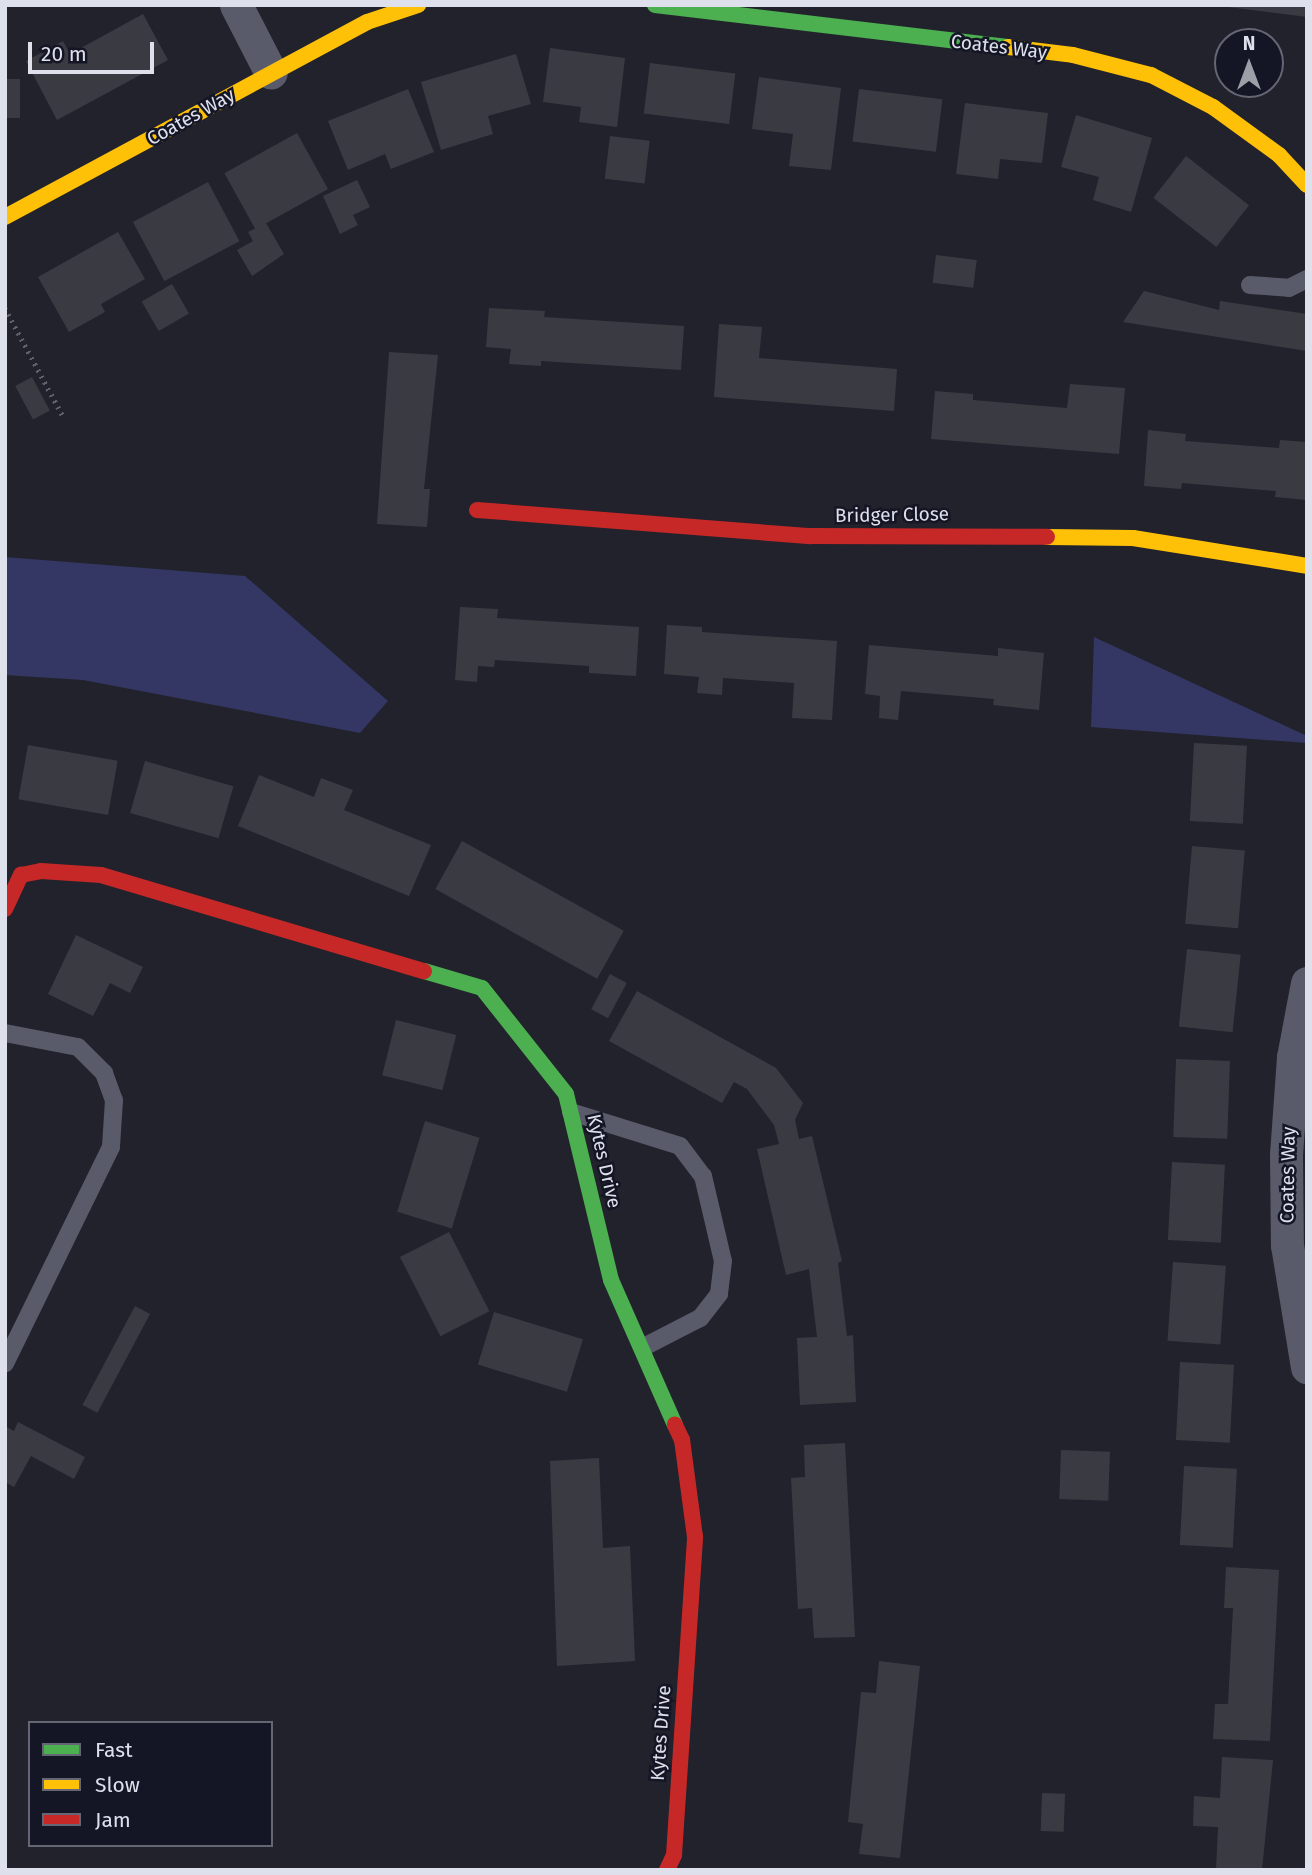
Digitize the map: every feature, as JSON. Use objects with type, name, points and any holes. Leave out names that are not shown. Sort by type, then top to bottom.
[{"type":"street","points":[[236,5],[271,73]]},
{"type":"street","name":"Coates Way","points":[[5,217],[367,22],[418,5]]},
{"type":"street","name":"Coates Way","points":[[655,5],[1073,55],[1150,75],[1213,107],[1279,155],[1307,185]]},
{"type":"street","name":"Bridger Close","points":[[477,510],[811,536],[1133,538],[1307,566]]},
{"type":"street","name":"Kytes Drive","points":[[5,909],[13,872],[41,871],[101,876],[482,988],[566,1094],[611,1280],[682,1440],[695,1537],[674,1855],[667,1870]]},
{"type":"street","name":"Coates Way","points":[[1307,983],[1293,1057],[1286,1155],[1287,1245],[1307,1367]]},
{"type":"lane","points":[[1250,285],[1289,288],[1307,279]]},
{"type":"lane","points":[[5,1033],[78,1047],[104,1073],[114,1101],[111,1147],[5,1363]]},
{"type":"lane","points":[[571,1112],[680,1146],[703,1176],[723,1261],[719,1294],[700,1318],[642,1348]]},
{"type":"path","points":[[5,307],[63,416]]},
{"type":"shaded area","points":[[5,557],[245,576],[388,701],[360,733],[83,680],[5,675]]},
{"type":"shaded area","points":[[1094,637],[1307,736],[1307,743],[1091,727]]},
{"type":"building","points":[[1307,5],[1307,17],[1228,7]]},
{"type":"building","points":[[143,14],[168,60],[57,120],[26,61],[63,41],[70,54]]},
{"type":"building","points":[[550,48],[625,58],[617,127],[579,122],[581,107],[543,102]]},
{"type":"building","points":[[516,54],[531,104],[488,116],[493,134],[441,150],[421,82]]},
{"type":"building","points":[[650,63],[735,73],[729,124],[644,114]]},
{"type":"building","points":[[759,77],[841,88],[831,170],[789,166],[793,134],[752,129]]},
{"type":"building","points":[[5,79],[20,79],[20,118],[5,118]]},
{"type":"building","points":[[408,89],[434,152],[391,169],[385,154],[348,170],[328,121]]},
{"type":"building","points":[[859,89],[942,99],[936,152],[853,142]]},
{"type":"building","points":[[965,103],[1048,113],[1042,163],[1000,159],[998,179],[956,174]]},
{"type":"building","points":[[1076,115],[1152,138],[1131,212],[1093,200],[1099,177],[1061,167]]},
{"type":"building","points":[[297,133],[328,189],[255,229],[224,173]]},
{"type":"building","points":[[610,136],[650,141],[644,184],[605,179]]},
{"type":"building","points":[[1186,156],[1249,205],[1216,247],[1153,198]]},
{"type":"building","points":[[357,180],[370,207],[353,215],[358,225],[340,234],[323,196]]},
{"type":"building","points":[[208,182],[239,241],[164,281],[133,222]]},
{"type":"building","points":[[266,223],[284,254],[252,276],[237,250],[253,241],[248,232]]},
{"type":"building","points":[[118,232],[145,279],[101,304],[105,312],[69,332],[38,277]]},
{"type":"building","points":[[936,255],[977,260],[973,288],[933,283]]},
{"type":"building","points":[[172,284],[189,313],[159,331],[142,302]]},
{"type":"building","points":[[1144,291],[1219,310],[1220,301],[1307,314],[1307,351],[1123,322]]},
{"type":"building","points":[[489,308],[545,311],[544,317],[684,326],[681,370],[541,361],[541,366],[509,364],[511,349],[486,347]]},
{"type":"building","points":[[719,324],[762,327],[759,358],[897,369],[894,411],[714,397]]},
{"type":"building","points":[[389,352],[438,355],[424,489],[430,489],[427,527],[377,524]]},
{"type":"building","points":[[32,377],[50,411],[33,419],[15,386]]},
{"type":"building","points":[[1070,384],[1125,388],[1119,454],[931,439],[935,391],[973,394],[973,400],[1067,408]]},
{"type":"building","points":[[1148,430],[1186,434],[1185,441],[1279,448],[1280,440],[1307,442],[1307,500],[1275,497],[1276,491],[1182,483],[1181,489],[1144,486]]},
{"type":"building","points":[[460,607],[498,609],[497,618],[639,627],[636,676],[589,673],[589,666],[495,660],[494,667],[478,666],[477,682],[455,680]]},
{"type":"building","points":[[667,625],[702,627],[702,632],[837,641],[832,720],[792,718],[794,683],[723,678],[722,695],[697,693],[699,677],[664,674]]},
{"type":"building","points":[[869,645],[998,656],[998,648],[1044,653],[1039,710],[993,705],[994,699],[901,691],[898,720],[879,718],[880,696],[865,694]]},
{"type":"building","points":[[1194,743],[1247,746],[1243,824],[1190,821]]},
{"type":"building","points":[[28,745],[118,761],[108,815],[18,799]]},
{"type":"building","points":[[145,761],[233,786],[219,838],[130,813]]},
{"type":"building","points":[[259,775],[314,797],[321,778],[353,790],[344,810],[431,845],[409,896],[238,826]]},
{"type":"building","points":[[462,841],[624,931],[597,979],[435,889]]},
{"type":"building","points":[[1192,846],[1245,851],[1238,928],[1185,924]]},
{"type":"building","points":[[76,935],[143,967],[130,993],[110,983],[93,1016],[48,994]]},
{"type":"building","points":[[1187,949],[1241,955],[1233,1032],[1179,1027]]},
{"type":"building","points":[[610,974],[627,983],[608,1018],[591,1009]]},
{"type":"building","points":[[637,991],[776,1068],[803,1103],[795,1120],[799,1139],[812,1136],[842,1261],[838,1263],[847,1336],[853,1335],[856,1402],[800,1405],[797,1338],[817,1337],[809,1269],[786,1275],[757,1149],[779,1144],[774,1125],[747,1089],[734,1082],[722,1103],[609,1041]]},
{"type":"building","points":[[396,1020],[456,1035],[442,1090],[382,1075]]},
{"type":"building","points":[[1176,1059],[1230,1061],[1227,1139],[1173,1137]]},
{"type":"building","points":[[425,1121],[480,1138],[452,1229],[397,1212]]},
{"type":"building","points":[[1172,1162],[1225,1165],[1221,1243],[1168,1240]]},
{"type":"building","points":[[449,1232],[489,1311],[440,1336],[400,1257]]},
{"type":"building","points":[[1173,1262],[1226,1266],[1220,1345],[1167,1341]]},
{"type":"building","points":[[135,1306],[150,1314],[97,1413],[82,1405]]},
{"type":"building","points":[[494,1312],[583,1339],[567,1392],[478,1365]]},
{"type":"building","points":[[1180,1362],[1234,1365],[1230,1443],[1176,1440]]},
{"type":"building","points":[[18,1422],[85,1457],[74,1479],[31,1456],[14,1487],[5,1482],[5,1426],[14,1431]]},
{"type":"building","points":[[845,1443],[855,1637],[814,1638],[812,1608],[798,1609],[791,1478],[805,1477],[804,1445]]},
{"type":"building","points":[[1061,1450],[1110,1452],[1108,1501],[1059,1499]]},
{"type":"building","points":[[599,1458],[603,1548],[630,1546],[635,1661],[557,1666],[550,1461]]},
{"type":"building","points":[[1184,1466],[1237,1469],[1233,1548],[1180,1545]]},
{"type":"building","points":[[1226,1567],[1279,1570],[1270,1741],[1213,1739],[1215,1704],[1228,1704],[1233,1608],[1224,1608]]},
{"type":"building","points":[[879,1661],[920,1666],[900,1858],[859,1854],[863,1824],[848,1822],[861,1692],[876,1693]]},
{"type":"building","points":[[1222,1757],[1273,1760],[1262,1870],[1216,1870],[1218,1827],[1193,1826],[1194,1796],[1220,1798]]},
{"type":"building","points":[[1042,1793],[1065,1794],[1064,1832],[1041,1831]]},
{"type":"traffic: fast","points":[[655,5],[1008,47]]},
{"type":"traffic: fast","points":[[424,971],[482,988],[566,1094],[611,1280],[675,1425]]},
{"type":"traffic: slow","points":[[5,217],[367,22],[418,5]]},
{"type":"traffic: slow","points":[[1008,47],[1073,55],[1151,75],[1213,107],[1279,155],[1307,185]]},
{"type":"traffic: slow","points":[[1047,537],[1133,538],[1307,566]]},
{"type":"traffic: jam","points":[[477,510],[811,536],[1047,537]]},
{"type":"traffic: jam","points":[[5,909],[21,875],[41,871],[101,875],[424,971]]},
{"type":"traffic: jam","points":[[667,1870],[674,1855],[695,1537],[682,1440],[675,1425]]}]
